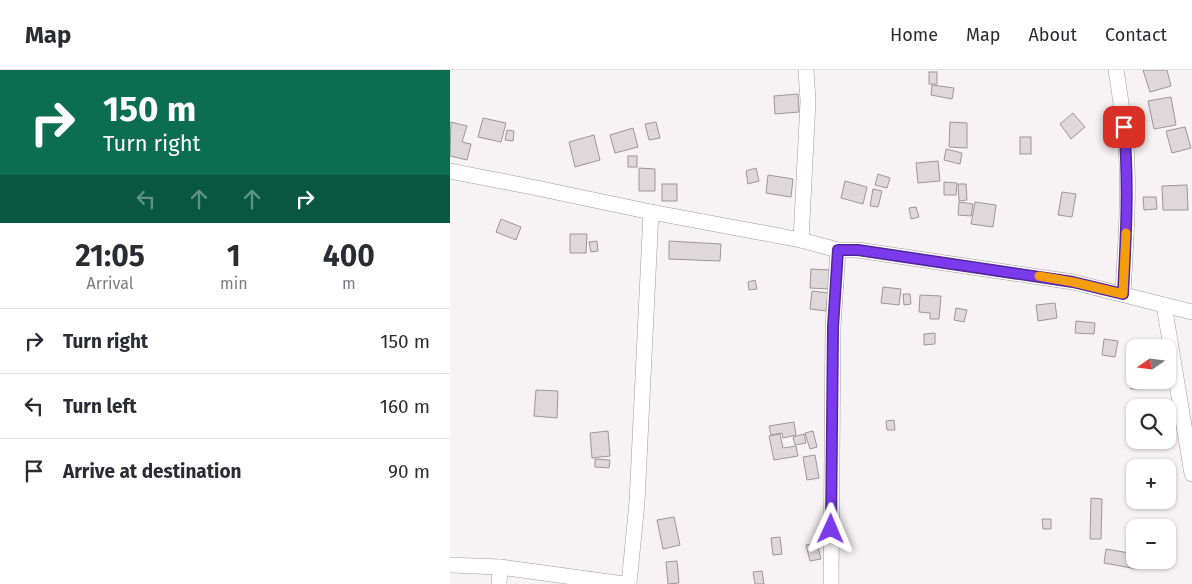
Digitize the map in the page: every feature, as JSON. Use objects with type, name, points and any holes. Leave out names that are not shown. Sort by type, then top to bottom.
[{"type":"street","points":[[801,240],[808,101],[806,70]]},
{"type":"street","points":[[1116,70],[1123,108],[1127,165],[1127,214],[1123,294]]},
{"type":"street","points":[[450,171],[801,240],[838,250],[858,250],[1073,282],[1192,312]]},
{"type":"street","points":[[629,584],[637,502],[651,212]]},
{"type":"street","points":[[831,584],[833,327],[838,250]]},
{"type":"street","points":[[1164,305],[1192,474]]},
{"type":"street","points":[[450,565],[500,567],[624,584]]},
{"type":"street","points":[[499,584],[500,567]]},
{"type":"building","points":[[1143,70],[1167,70],[1171,86],[1150,92]]},
{"type":"building","points":[[929,72],[937,72],[937,84],[929,84]]},
{"type":"building","points":[[932,85],[954,88],[952,99],[931,95]]},
{"type":"building","points":[[798,94],[799,112],[775,114],[774,96]]},
{"type":"building","points":[[1171,97],[1176,125],[1154,129],[1148,101]]},
{"type":"building","points":[[1073,113],[1085,127],[1071,139],[1060,124]]},
{"type":"building","points":[[483,118],[506,123],[501,142],[478,137]]},
{"type":"building","points":[[451,122],[467,126],[462,142],[471,144],[467,160],[450,156]]},
{"type":"building","points":[[656,122],[660,138],[649,140],[645,124]]},
{"type":"building","points":[[950,122],[967,123],[967,148],[949,147]]},
{"type":"building","points":[[1185,127],[1191,148],[1172,153],[1166,131]]},
{"type":"building","points":[[633,128],[638,147],[615,153],[610,135]]},
{"type":"building","points":[[507,130],[514,131],[513,141],[505,140]]},
{"type":"building","points":[[594,135],[600,160],[575,167],[569,142]]},
{"type":"building","points":[[1020,137],[1031,137],[1031,154],[1020,154]]},
{"type":"building","points":[[946,149],[962,153],[960,164],[944,160]]},
{"type":"building","points":[[628,156],[637,156],[637,167],[628,167]]},
{"type":"building","points":[[938,161],[940,181],[918,183],[916,163]]},
{"type":"building","points":[[639,168],[655,169],[655,191],[639,191]]},
{"type":"building","points":[[756,168],[759,181],[748,184],[746,171]]},
{"type":"building","points":[[878,174],[890,178],[887,188],[875,185]]},
{"type":"building","points":[[768,175],[793,179],[791,197],[766,193]]},
{"type":"building","points":[[845,181],[867,187],[863,204],[841,198]]},
{"type":"building","points":[[944,182],[957,183],[956,195],[944,195]]},
{"type":"building","points":[[662,184],[677,184],[677,201],[662,201]]},
{"type":"building","points":[[958,184],[966,184],[967,200],[959,201]]},
{"type":"building","points":[[1187,185],[1188,210],[1163,210],[1162,186]]},
{"type":"building","points":[[873,189],[882,191],[878,207],[870,206]]},
{"type":"building","points":[[1062,192],[1076,194],[1072,217],[1058,215]]},
{"type":"building","points":[[1143,197],[1156,197],[1157,209],[1144,210]]},
{"type":"building","points":[[959,202],[973,204],[971,216],[958,215]]},
{"type":"building","points":[[975,202],[996,205],[993,227],[971,224]]},
{"type":"building","points":[[916,207],[919,217],[911,219],[909,208]]},
{"type":"building","points":[[501,219],[521,227],[516,240],[496,232]]},
{"type":"building","points":[[570,234],[587,234],[586,253],[570,253]]},
{"type":"building","points":[[597,241],[598,251],[591,252],[589,242]]},
{"type":"building","points":[[669,241],[721,244],[720,261],[669,259]]},
{"type":"building","points":[[811,269],[831,270],[831,289],[810,288]]},
{"type":"building","points":[[755,280],[757,289],[749,290],[748,282]]},
{"type":"building","points":[[883,287],[901,289],[899,305],[881,303]]},
{"type":"building","points":[[812,291],[828,293],[826,311],[810,309]]},
{"type":"building","points":[[903,294],[910,294],[911,304],[904,305]]},
{"type":"building","points":[[920,295],[941,296],[939,319],[930,319],[930,313],[919,312]]},
{"type":"building","points":[[1055,303],[1057,318],[1038,321],[1036,305]]},
{"type":"building","points":[[956,308],[967,310],[964,322],[954,320]]},
{"type":"building","points":[[1076,321],[1095,323],[1094,334],[1075,333]]},
{"type":"building","points":[[935,333],[935,344],[924,345],[924,334]]},
{"type":"building","points":[[1104,339],[1118,341],[1115,357],[1102,355]]},
{"type":"building","points":[[536,390],[558,391],[557,418],[534,416]]},
{"type":"building","points":[[894,420],[895,430],[887,430],[886,421]]},
{"type":"building","points":[[794,422],[796,435],[783,438],[782,433],[771,435],[769,426]]},
{"type":"building","points":[[608,431],[610,456],[592,458],[590,433]]},
{"type":"building","points":[[813,431],[817,447],[810,449],[805,433]]},
{"type":"building","points":[[780,434],[783,448],[796,446],[798,456],[774,460],[769,436]]},
{"type":"building","points":[[804,434],[806,443],[795,445],[793,437]]},
{"type":"building","points":[[815,455],[819,478],[807,480],[803,457]]},
{"type":"building","points":[[595,459],[610,460],[609,468],[595,467]]},
{"type":"building","points":[[1091,498],[1102,499],[1101,539],[1090,539]]},
{"type":"building","points":[[674,517],[680,545],[663,549],[657,520]]},
{"type":"building","points":[[1042,519],[1051,519],[1051,529],[1043,529]]},
{"type":"building","points":[[780,537],[782,554],[773,555],[771,538]]},
{"type":"building","points":[[817,543],[821,559],[810,561],[806,545]]},
{"type":"building","points":[[1106,549],[1126,552],[1126,567],[1104,563]]},
{"type":"building","points":[[677,561],[679,583],[668,584],[666,562]]},
{"type":"building","points":[[762,571],[764,584],[755,584],[753,572]]},
{"type":"slow traffic","points":[[1039,276],[1123,294],[1126,233]]},
{"type":"route","points":[[831,529],[833,327],[838,250],[858,250],[1073,282],[1123,294],[1127,214],[1127,165],[1124,127]]}]
